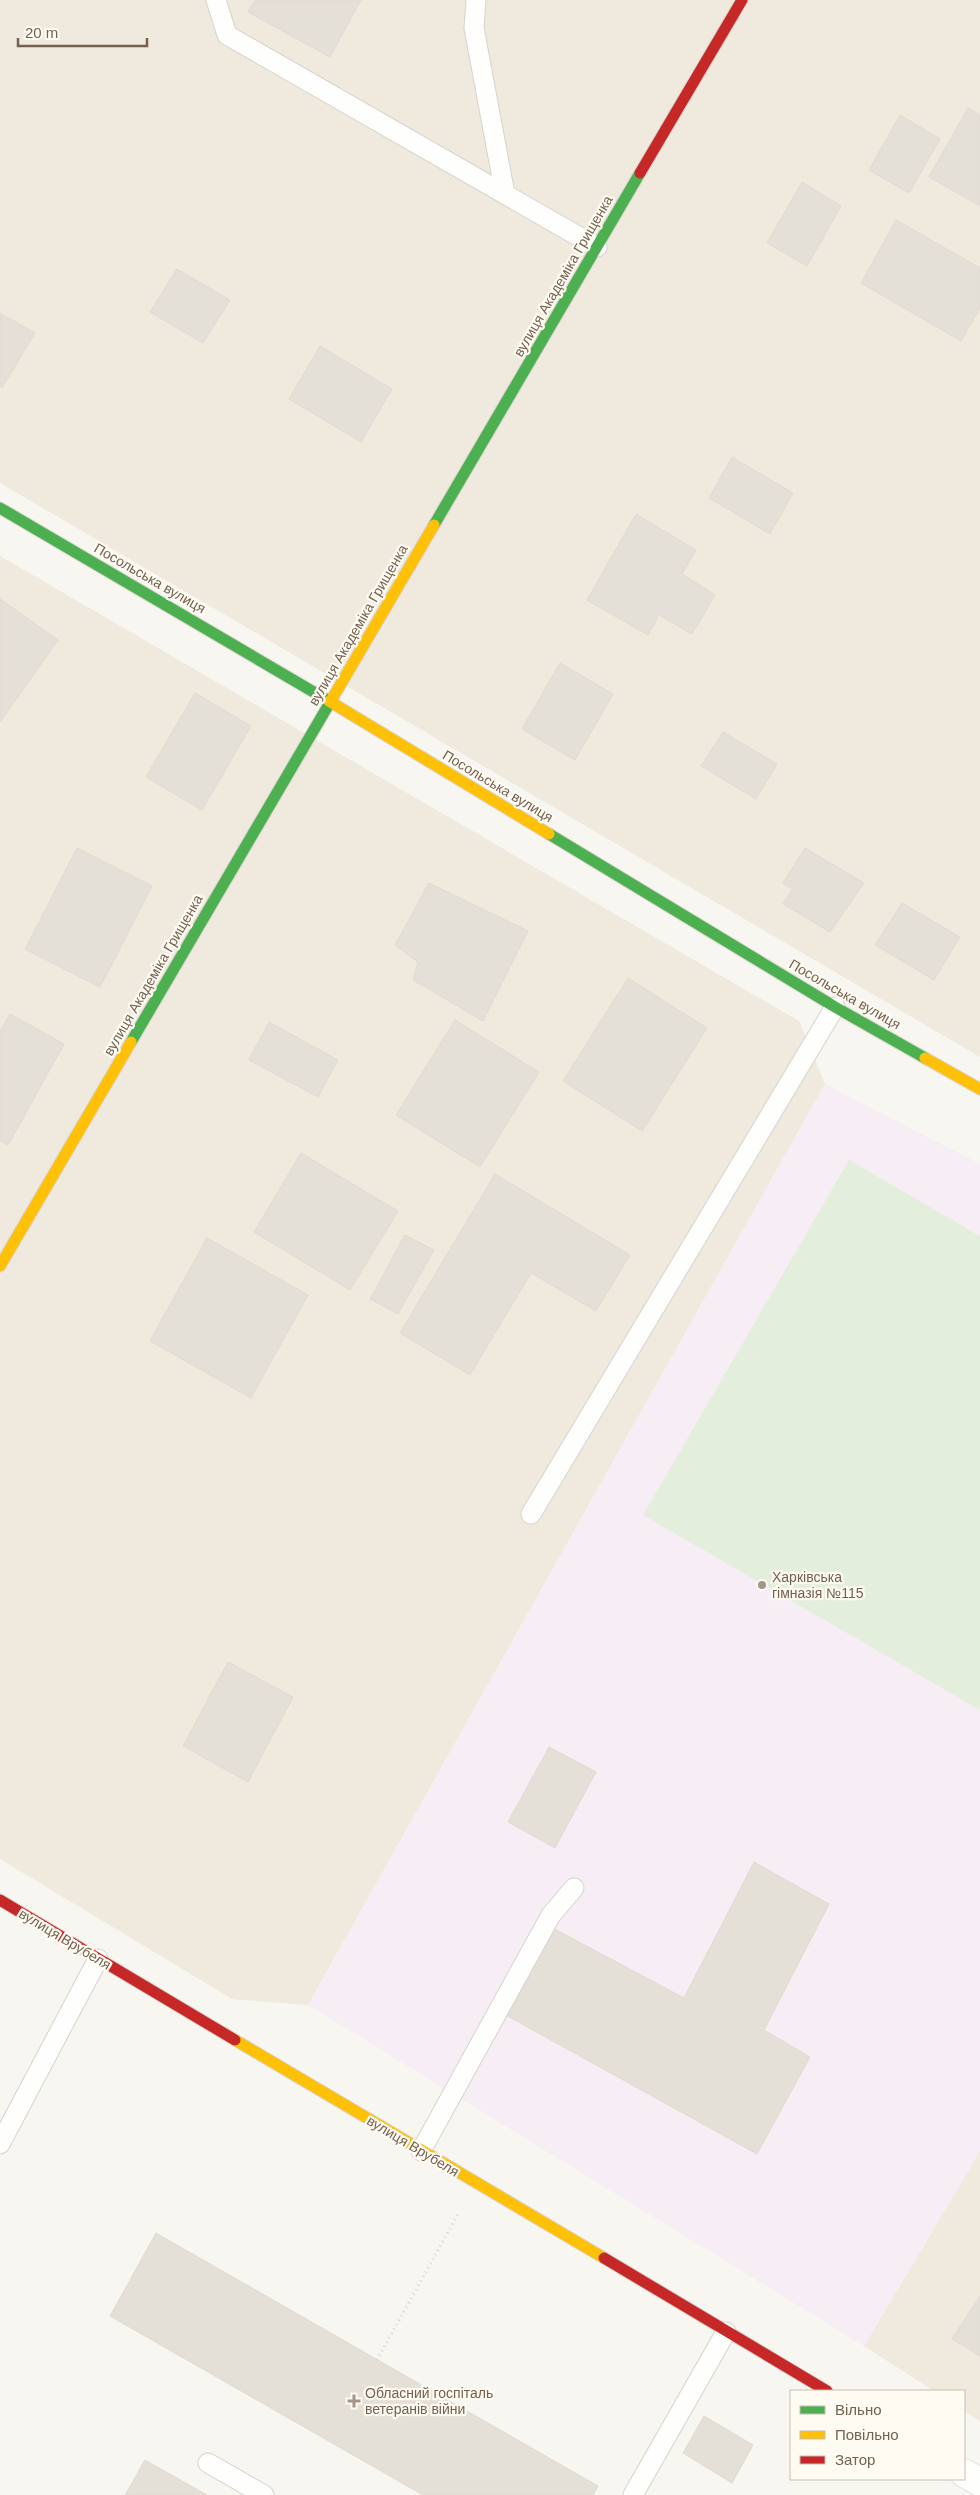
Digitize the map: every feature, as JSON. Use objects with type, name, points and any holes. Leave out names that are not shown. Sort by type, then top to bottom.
[{"type":"street","name":"вулиця Академіка Грищенка","points":[[0,1266],[742,0]]},
{"type":"street","name":"Посольська вулиця","points":[[0,508],[331,702],[835,1007],[980,1089]]},
{"type":"street","name":"вулиця Врубеля","points":[[0,1900],[825,2390]]},
{"type":"street","points":[[965,2474],[980,2482]]},
{"type":"lane","points":[[216,0],[227,36],[597,247]]},
{"type":"lane","points":[[476,0],[474,28],[505,194]]},
{"type":"lane","points":[[531,1514],[835,1007]]},
{"type":"lane","points":[[421,2151],[551,1915],[574,1888]]},
{"type":"lane","points":[[0,2144],[98,1959]]},
{"type":"lane","points":[[633,2495],[726,2332]]},
{"type":"lane","points":[[208,2463],[264,2495]]},
{"type":"path","points":[[377,2360],[476,2183]]},
{"type":"shaded area","points":[[0,0],[980,0],[980,1057],[0,483]]},
{"type":"shaded area","points":[[0,556],[799,1021],[825,1084],[308,2005],[232,1999],[0,1859]]},
{"type":"shaded area","name":"Харківська гімназія №115","points":[[825,1084],[980,1164],[980,2151],[864,2346],[308,2005]]},
{"type":"shaded area","points":[[980,2151],[980,2421],[965,2412],[965,2390],[932,2390],[864,2346]]},
{"type":"green space","points":[[849,1160],[980,1236],[980,1710],[643,1515]]},
{"type":"building","points":[[255,0],[361,0],[330,57],[248,12]]},
{"type":"building","points":[[968,108],[980,115],[980,206],[929,177]]},
{"type":"building","points":[[900,115],[940,139],[909,193],[869,170]]},
{"type":"building","points":[[802,182],[841,206],[807,266],[767,243]]},
{"type":"building","points":[[896,220],[980,268],[980,308],[961,341],[861,283]]},
{"type":"building","points":[[177,269],[230,300],[203,343],[150,312]]},
{"type":"building","points":[[0,313],[35,333],[2,388],[0,386]]},
{"type":"building","points":[[320,346],[392,389],[361,442],[289,399]]},
{"type":"building","points":[[732,457],[793,493],[770,534],[709,498]]},
{"type":"building","points":[[636,514],[696,550],[682,574],[715,595],[692,634],[659,615],[648,635],[587,600]]},
{"type":"building","points":[[0,599],[58,640],[0,722]]},
{"type":"building","points":[[560,663],[613,694],[575,760],[522,729]]},
{"type":"building","points":[[195,693],[251,726],[202,810],[146,777]]},
{"type":"building","points":[[723,732],[777,764],[756,799],[701,766]]},
{"type":"building","points":[[77,848],[152,886],[100,987],[25,949]]},
{"type":"building","points":[[805,848],[864,883],[830,932],[783,904],[792,889],[783,883]]},
{"type":"building","points":[[429,883],[528,931],[483,1021],[413,980],[418,962],[395,945]]},
{"type":"building","points":[[902,903],[960,937],[934,980],[875,945]]},
{"type":"building","points":[[628,978],[707,1028],[642,1131],[563,1081]]},
{"type":"building","points":[[10,1014],[64,1044],[8,1145],[0,1141],[0,1031]]},
{"type":"building","points":[[455,1020],[539,1072],[480,1167],[396,1115]]},
{"type":"building","points":[[269,1022],[338,1060],[318,1097],[249,1060]]},
{"type":"building","points":[[301,1153],[398,1211],[350,1290],[254,1232]]},
{"type":"building","points":[[495,1174],[630,1255],[596,1311],[531,1273],[470,1375],[400,1333]]},
{"type":"building","points":[[405,1235],[434,1250],[398,1314],[370,1299]]},
{"type":"building","points":[[207,1238],[308,1295],[251,1398],[150,1341]]},
{"type":"building","points":[[228,1662],[293,1697],[248,1782],[183,1746]]},
{"type":"building","points":[[549,1747],[596,1772],[555,1848],[508,1822]]},
{"type":"building","points":[[754,1862],[829,1904],[764,2030],[810,2057],[757,2154],[502,2013],[549,1926],[684,1998]]},
{"type":"building","name":"Обласний госпіталь ветеранів війни","points":[[156,2233],[598,2486],[593,2495],[423,2495],[110,2316]]},
{"type":"building","points":[[980,2296],[980,2356],[952,2339]]},
{"type":"building","points":[[704,2416],[753,2445],[732,2483],[683,2453]]},
{"type":"building","points":[[145,2460],[207,2495],[125,2495]]},
{"type":"traffic: fast","points":[[434,525],[640,173]]},
{"type":"traffic: fast","points":[[0,508],[329,701]]},
{"type":"traffic: fast","points":[[131,1042],[332,699]]},
{"type":"traffic: fast","points":[[549,834],[835,1007],[925,1058]]},
{"type":"traffic: slow","points":[[332,699],[434,525]]},
{"type":"traffic: slow","points":[[329,701],[549,834]]},
{"type":"traffic: slow","points":[[0,1266],[131,1042]]},
{"type":"traffic: slow","points":[[925,1058],[980,1089]]},
{"type":"traffic: slow","points":[[235,2040],[604,2258]]},
{"type":"traffic: jam","points":[[640,173],[742,0]]},
{"type":"traffic: jam","points":[[0,1900],[235,2040]]},
{"type":"traffic: jam","points":[[604,2258],[825,2390]]},
{"type":"place","name":"Харківська гімназія №115","points":[[762,1585]]},
{"type":"place","name":"Обласний госпіталь ветеранів війни","points":[[354,2401]]}]
